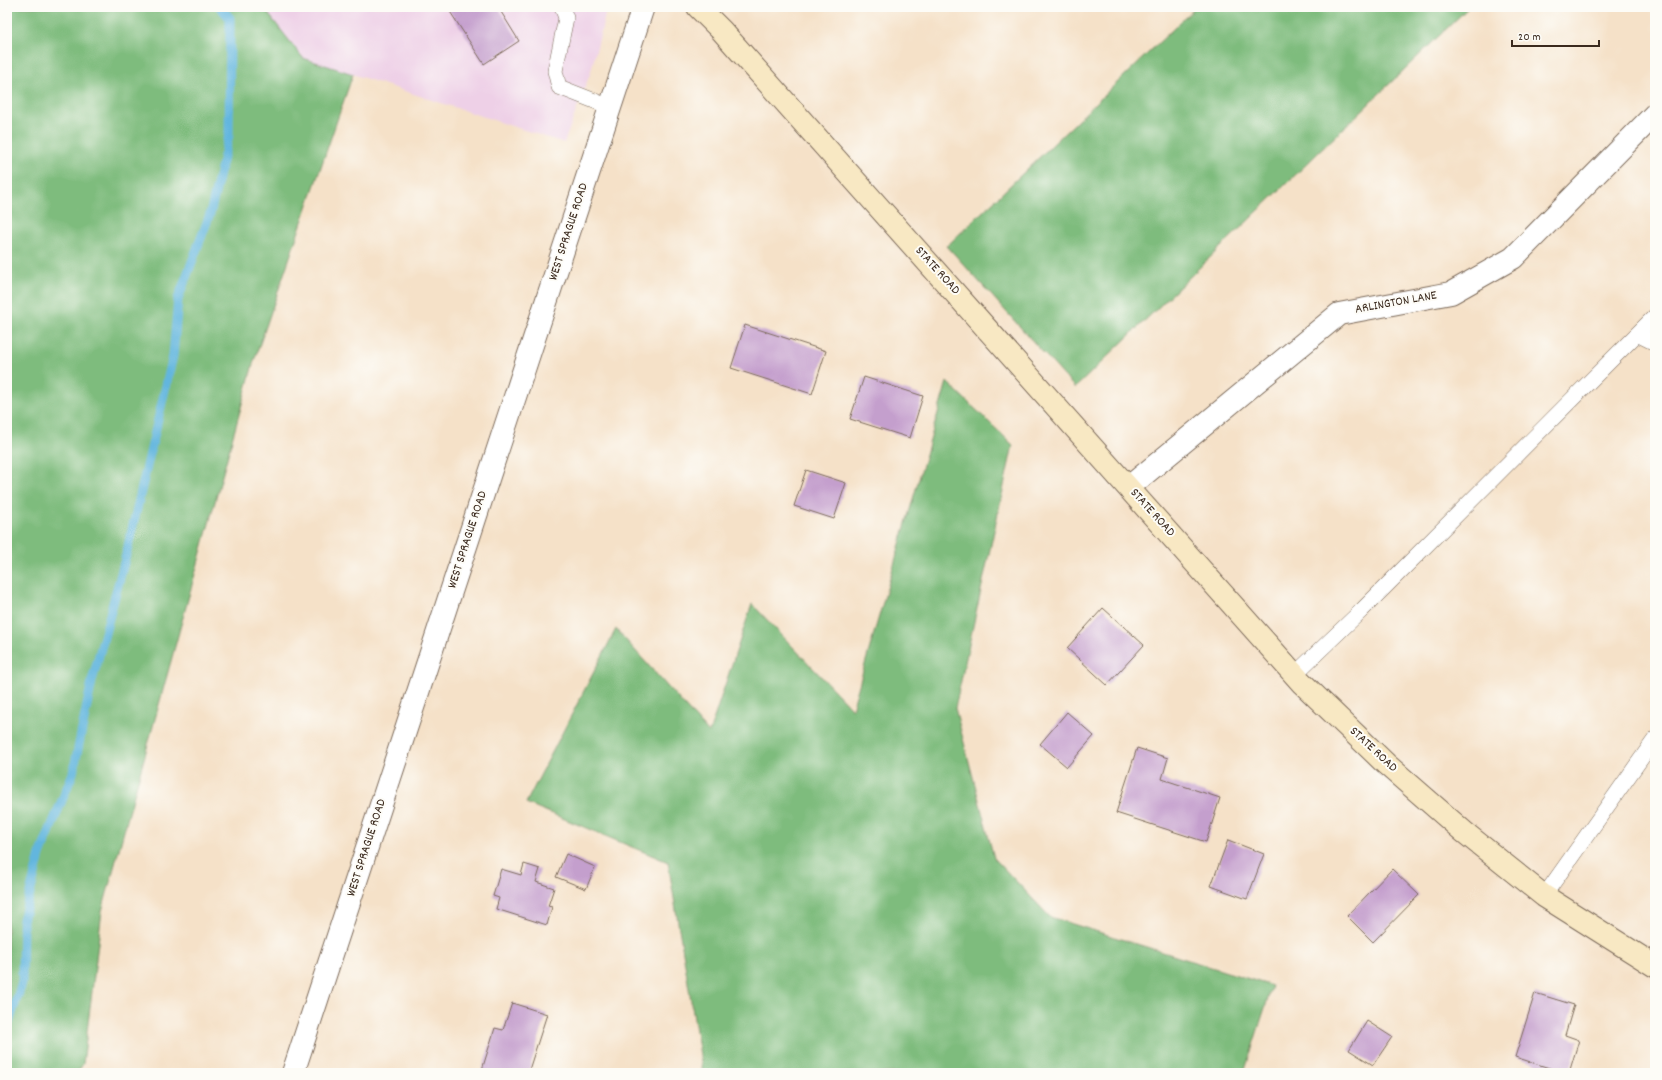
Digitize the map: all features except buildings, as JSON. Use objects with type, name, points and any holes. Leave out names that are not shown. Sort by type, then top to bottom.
[{"type":"main road","name":"STATE ROAD","points":[[698,7],[742,54],[1295,674],[1386,764],[1464,832],[1544,896],[1655,966]]},
{"type":"street","name":"WEST SPRAGUE ROAD","points":[[293,1073],[643,7]]},
{"type":"street","name":"ARLINGTON LANE","points":[[1129,487],[1339,314],[1451,293],[1513,258],[1655,114]]},
{"type":"lane","points":[[562,7],[566,18],[555,71],[559,87],[610,107]]},
{"type":"lane","points":[[1295,674],[1361,611],[1655,316]]},
{"type":"lane","points":[[1637,334],[1655,343]]},
{"type":"lane","points":[[1544,896],[1655,739]]},
{"type":"shaded area","points":[[263,7],[607,7],[591,71],[564,143],[303,58]]},
{"type":"green space","points":[[7,7],[263,7],[303,58],[353,74],[253,364],[102,911],[83,1064],[77,1073],[7,1073]]},
{"type":"green space","points":[[1196,7],[1469,7],[1075,388],[947,246]]},
{"type":"green space","points":[[947,382],[1013,445],[955,708],[994,858],[1050,917],[1272,986],[1244,1073],[703,1073],[668,862],[526,803],[616,629],[709,733],[752,604],[852,709]]},
{"type":"waterway","points":[[7,1028],[22,983],[23,920],[40,855],[73,773],[92,681],[125,559],[173,356],[178,299],[210,214],[229,135],[230,18],[220,7]]}]
